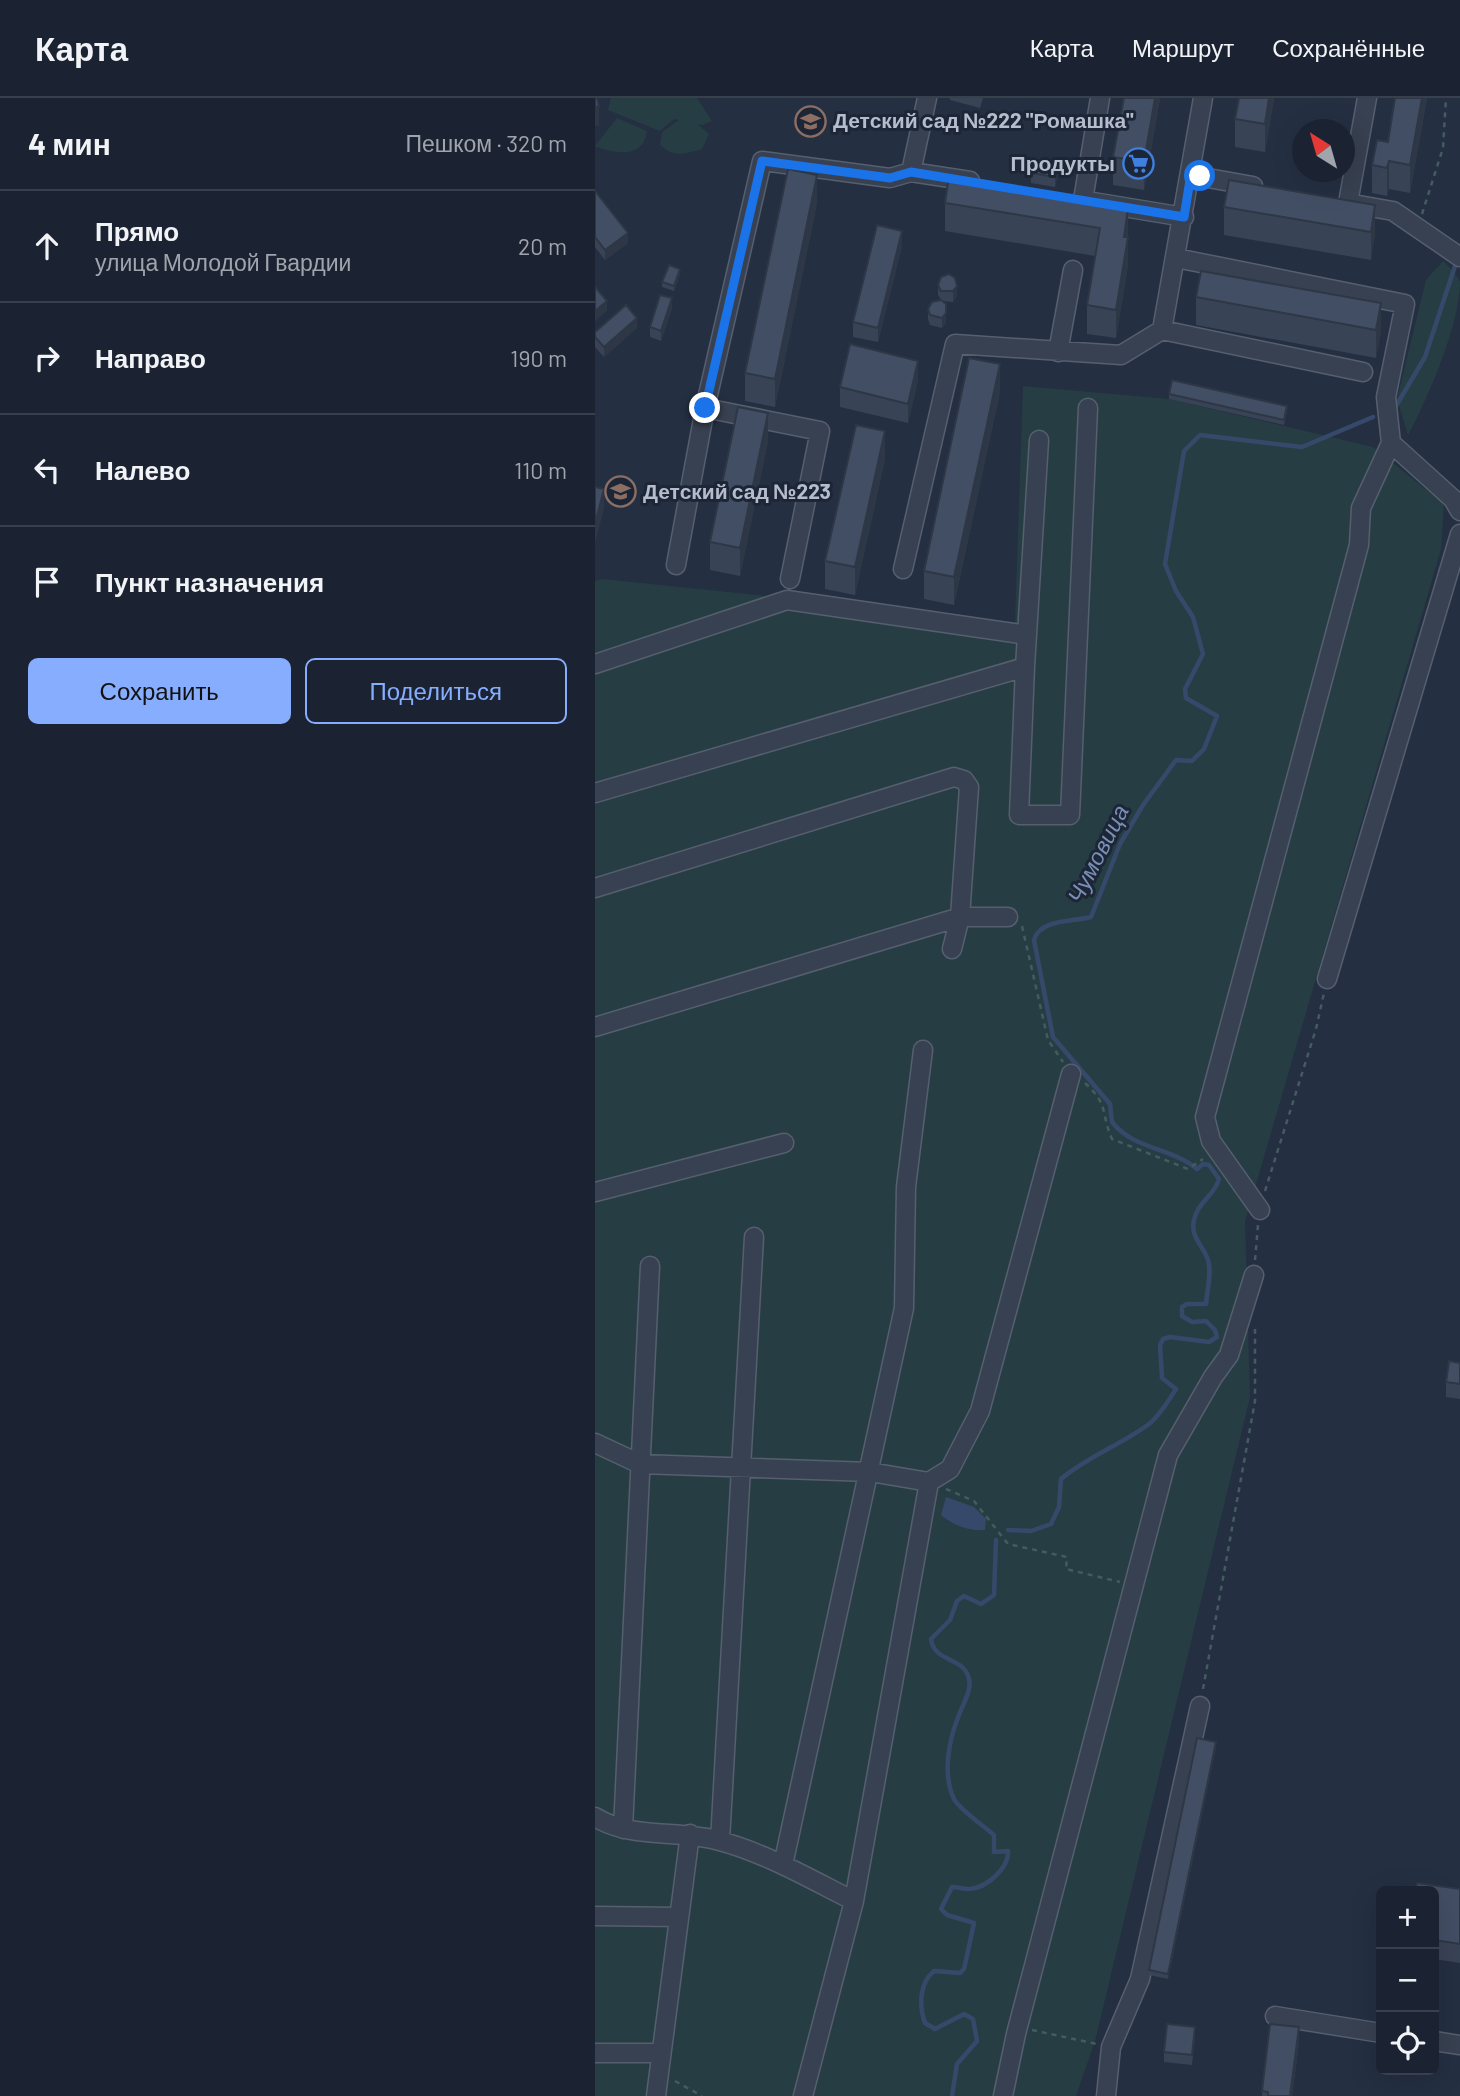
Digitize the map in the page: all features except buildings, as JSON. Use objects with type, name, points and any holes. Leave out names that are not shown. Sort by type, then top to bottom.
[{"type":"street","points":[[911,172],[927,98]]},
{"type":"street","points":[[1083,200],[1100,98]]},
{"type":"street","points":[[1162,330],[1203,98]]},
{"type":"street","points":[[1367,98],[1341,201],[1393,211],[1456,254]]},
{"type":"street","points":[[676,565],[705,408],[762,161],[890,178],[911,172],[990,185]]},
{"type":"street","points":[[1191,174],[1267,188]]},
{"type":"street","points":[[1056,196],[1184,217]]},
{"type":"street","points":[[1176,258],[1405,304],[1386,397],[1391,443],[1361,508],[1359,545],[1205,1118],[1211,1141],[1260,1210]]},
{"type":"street","points":[[1058,352],[1073,270]]},
{"type":"street","points":[[903,569],[955,344],[1121,355],[1162,330],[1363,372]]},
{"type":"street","points":[[705,408],[820,431],[790,579]]},
{"type":"street","points":[[1039,440],[1019,815],[1070,815],[1088,408]]},
{"type":"street","points":[[1391,443],[1453,499],[1460,511]]},
{"type":"street","points":[[1327,979],[1460,534]]},
{"type":"street","points":[[595,664],[787,600],[1027,635]]},
{"type":"street","points":[[595,793],[1025,667]]},
{"type":"street","points":[[595,888],[954,777],[964,780],[969,787],[960,917],[951,949]]},
{"type":"street","points":[[595,1027],[960,917],[1008,917]]},
{"type":"street","points":[[783,1865],[904,1308],[906,1187],[923,1050]]},
{"type":"street","points":[[595,1443],[639,1464],[740,1465],[870,1472],[929,1482],[950,1469],[980,1411],[1071,1074]]},
{"type":"street","points":[[595,1192],[784,1143]]},
{"type":"street","points":[[720,1841],[754,1237]]},
{"type":"street","points":[[623,1829],[650,1266]]},
{"type":"street","points":[[1003,2096],[1018,2027],[1168,1455],[1213,1377],[1229,1355],[1254,1275]]},
{"type":"street","points":[[803,2096],[855,1901],[929,1482]]},
{"type":"street","points":[[1106,2096],[1111,2047],[1140,1979],[1200,1706]]},
{"type":"street","points":[[595,1817],[609,1826],[623,1829],[690,1834],[720,1841],[783,1865],[855,1901]]},
{"type":"street","points":[[656,2096],[690,1834]]},
{"type":"street","points":[[595,1916],[679,1917]]},
{"type":"street","points":[[1275,2016],[1376,2031]]},
{"type":"street","points":[[1439,2041],[1460,2045]]},
{"type":"street","points":[[595,2053],[661,2053]]},
{"type":"path","points":[[1418,228],[1443,148],[1446,98]]},
{"type":"path","points":[[1254,1275],[1260,1210],[1316,1029],[1327,979]]},
{"type":"path","points":[[1188,1169],[1199,1162]]},
{"type":"path","points":[[1200,1706],[1255,1401],[1255,1325]]},
{"type":"path","points":[[929,1482],[974,1501],[1008,1544],[1067,1557],[1066,1569],[1133,1586]]},
{"type":"path","points":[[1018,2027],[1111,2047]]},
{"type":"path","points":[[659,2075],[702,2096]]},
{"type":"green space","points":[[611,98],[697,98],[712,121],[702,125],[674,119],[660,131],[608,110]]},
{"type":"green space","points":[[617,118],[647,131],[645,140],[634,150],[619,152],[595,146]]},
{"type":"green space","points":[[679,120],[697,124],[709,134],[702,149],[675,153],[660,145],[662,132]]},
{"type":"green space","points":[[1443,261],[1460,282],[1459,299],[1449,339],[1425,401],[1408,435],[1397,399],[1426,280]]},
{"type":"green space","points":[[1023,386],[1169,399],[1373,447],[1444,504],[1441,549],[1245,1222],[1250,1397],[1095,2041],[1076,2096],[595,2096],[595,581],[602,579],[1015,622]]},
{"type":"water","points":[[946,1497],[974,1507],[986,1519],[985,1530],[962,1527],[941,1515]]},
{"type":"waterway","name":"Чумовица","points":[[1396,406],[1425,357],[1457,260]]},
{"type":"waterway","name":"Чумовица","points":[[1008,1530],[1031,1531],[1051,1524],[1059,1507],[1061,1479],[1149,1424],[1161,1412],[1176,1389],[1162,1378],[1160,1345],[1163,1339],[1170,1337],[1209,1342],[1217,1337],[1215,1330],[1206,1321],[1192,1322],[1182,1316],[1182,1307],[1187,1304],[1206,1304],[1209,1265],[1193,1226],[1196,1214],[1219,1179],[1209,1165],[1203,1164],[1197,1169],[1176,1156],[1131,1138],[1112,1122],[1110,1104],[1053,1037],[1034,940],[1037,933],[1050,925],[1091,917],[1120,844],[1143,805],[1176,760],[1192,761],[1204,749],[1217,716],[1186,698],[1185,689],[1203,654],[1193,617],[1176,591],[1165,564],[1184,451],[1200,435],[1302,447],[1373,417]]},
{"type":"waterway","name":"Чумовица","points":[[952,2096],[957,2064],[977,2041],[973,2019],[964,2014],[935,2029],[925,2023],[922,1995],[925,1982],[934,1971],[960,1973],[964,1969],[974,1923],[947,1915],[941,1909],[952,1887],[976,1888],[996,1876],[1005,1864],[1008,1851],[994,1852],[994,1835],[961,1808],[950,1789],[950,1746],[970,1683],[961,1666],[937,1652],[931,1639],[950,1620],[957,1601],[964,1596],[981,1604],[994,1595],[996,1540]]},
{"type":"place","name":"Детский сад №222 \"Ромашка\"","points":[[810,121]]},
{"type":"place","name":"Продукты","points":[[1138,164]]},
{"type":"place","name":"Детский сад №223","points":[[620,492]]},
{"type":"route","points":[[705,408],[762,161],[890,178],[911,172],[1184,217],[1191,174],[1200,176]]}]
